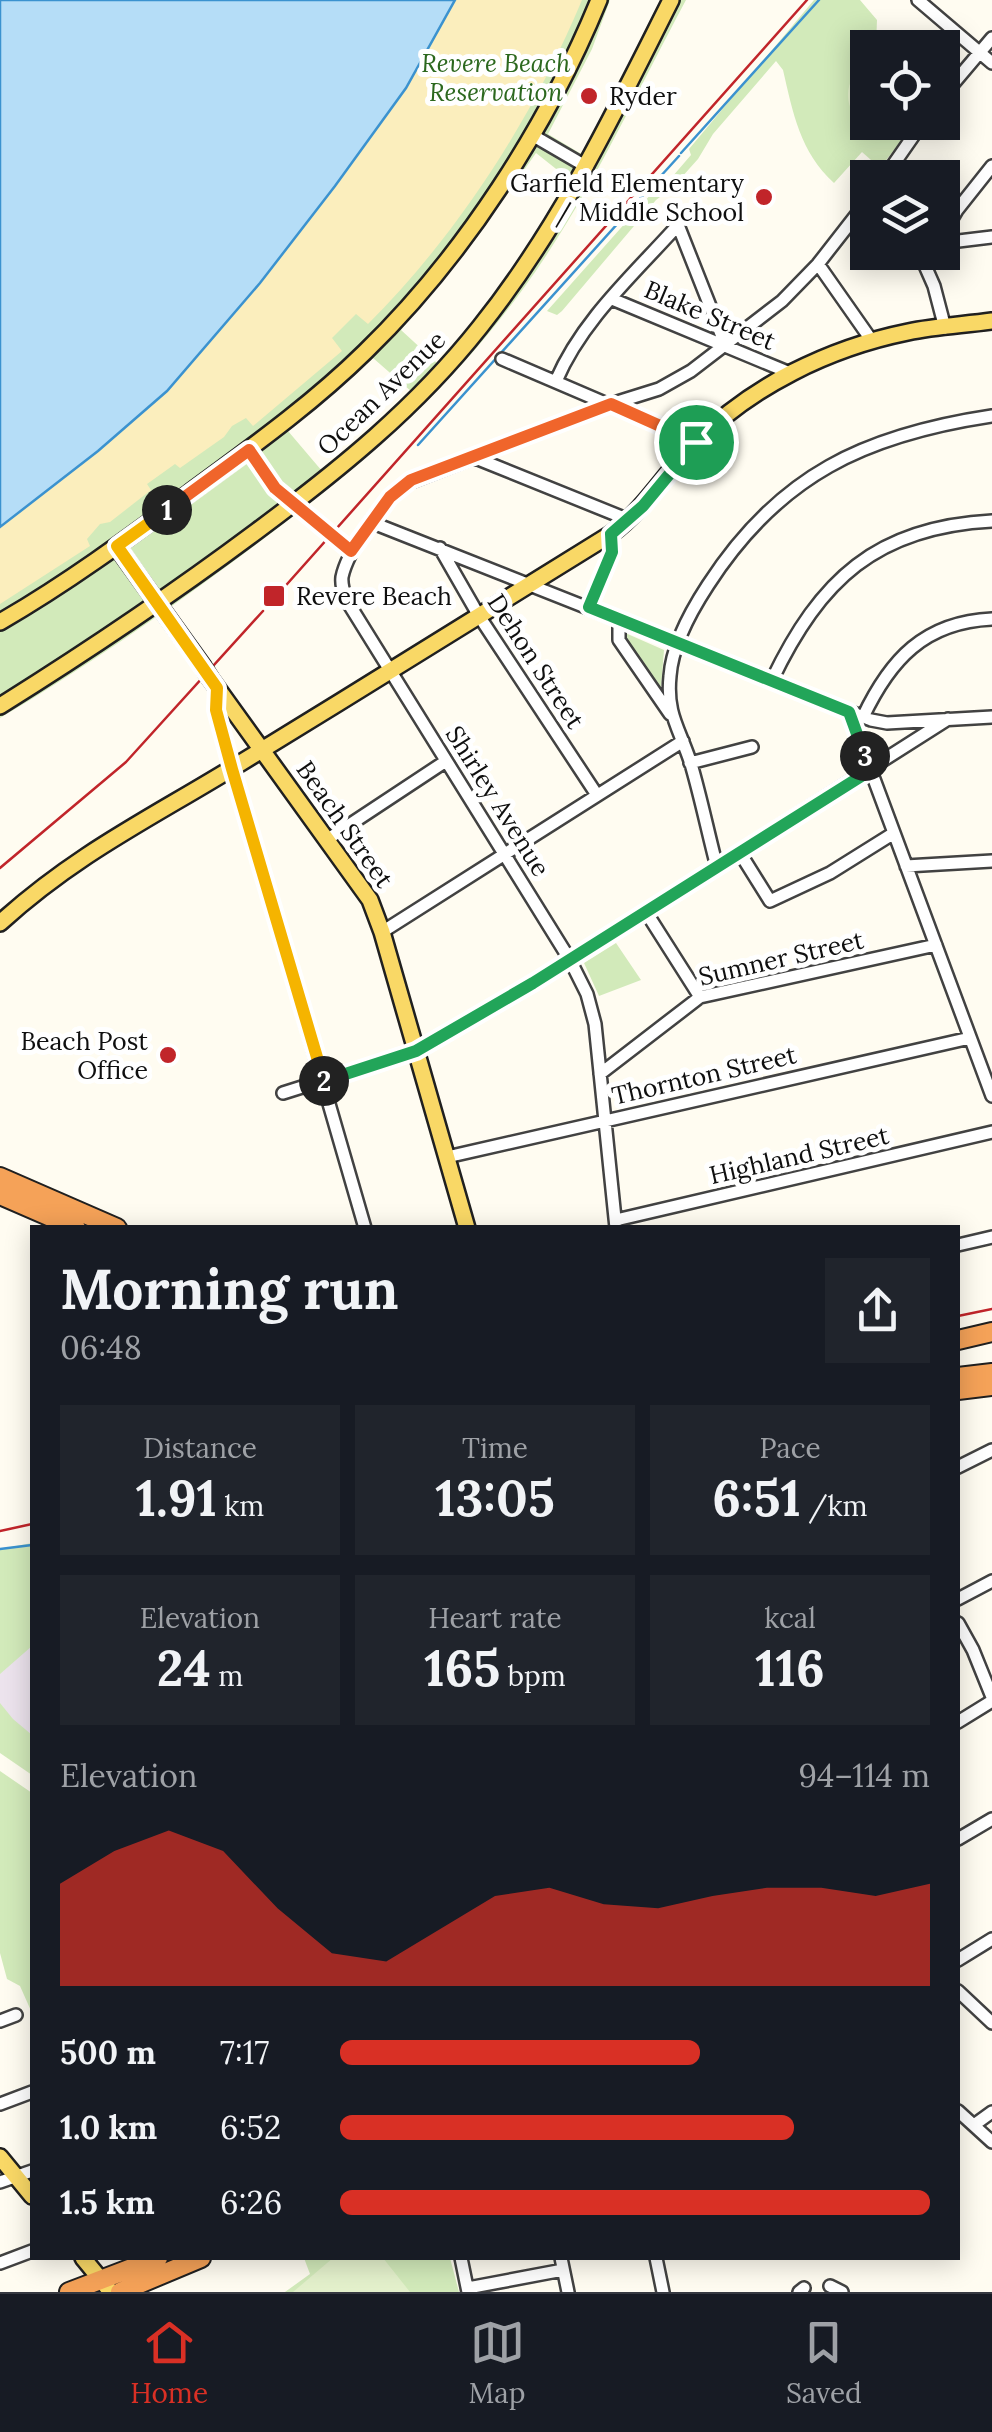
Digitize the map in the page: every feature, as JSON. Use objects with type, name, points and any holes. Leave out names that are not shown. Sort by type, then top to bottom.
[{"type":"highway","points":[[0,1177],[109,1225]]},
{"type":"highway","points":[[0,1195],[69,1225]]},
{"type":"highway","points":[[960,1340],[992,1332]]},
{"type":"highway","points":[[960,1377],[992,1373]]},
{"type":"highway","points":[[960,1393],[992,1386]]},
{"type":"highway","points":[[960,1393],[992,1400]]},
{"type":"highway","points":[[69,2292],[106,2286],[154,2260]]},
{"type":"highway","points":[[120,2292],[195,2260]]},
{"type":"main road","points":[[0,622],[117,546],[249,450],[350,366],[423,289],[518,160],[567,73],[599,0]]},
{"type":"main road","name":"Ocean Avenue","points":[[0,706],[158,604],[294,504],[379,436],[461,351],[531,258],[587,167],[671,0]]},
{"type":"main road","points":[[0,923],[62,870],[119,833],[232,769],[611,534],[696,442],[726,416],[790,373],[872,341],[992,320]]},
{"type":"main road","name":"Beach Street","points":[[117,546],[366,894],[382,932],[466,1225]]},
{"type":"main road","points":[[0,2157],[8,2179],[30,2195]]},
{"type":"main road","points":[[84,2260],[106,2286]]},
{"type":"street","points":[[918,0],[992,63]]},
{"type":"street","points":[[960,75],[992,38]]},
{"type":"street","points":[[532,135],[587,167]]},
{"type":"street","points":[[960,207],[992,166]]},
{"type":"street","points":[[249,450],[275,488],[351,551],[402,485],[659,389],[691,371],[782,301],[850,223]]},
{"type":"street","points":[[556,381],[568,352],[588,324],[678,225],[725,344]]},
{"type":"street","points":[[960,238],[992,237]]},
{"type":"street","points":[[818,264],[872,341]]},
{"type":"street","points":[[928,270],[945,328]]},
{"type":"street","name":"Blake Street","points":[[612,298],[790,373]]},
{"type":"street","points":[[502,359],[696,442]]},
{"type":"street","points":[[670,715],[670,674],[678,644],[694,607],[749,528],[822,469],[869,445],[914,431],[992,416]]},
{"type":"street","points":[[473,457],[628,520]]},
{"type":"street","points":[[772,680],[802,622],[838,580],[861,562],[917,534],[966,522],[992,521]]},
{"type":"street","points":[[372,523],[862,717],[887,723],[992,717]]},
{"type":"street","points":[[589,607],[612,552],[611,534]]},
{"type":"street","name":"Dehon Street","points":[[440,548],[478,616],[597,795]]},
{"type":"street","name":"Shirley Avenue","points":[[351,551],[342,579],[344,596],[570,960],[592,1008],[616,1224]]},
{"type":"street","points":[[618,619],[619,640],[683,740],[718,867]]},
{"type":"street","points":[[862,717],[884,676],[909,649],[944,629],[992,619]]},
{"type":"street","points":[[210,677],[232,769],[364,1225]]},
{"type":"street","points":[[849,712],[992,1096]]},
{"type":"street","points":[[283,1093],[416,1051],[570,960],[948,719]]},
{"type":"street","points":[[382,932],[683,740]]},
{"type":"street","points":[[690,763],[752,747]]},
{"type":"street","points":[[328,839],[446,761]]},
{"type":"street","points":[[740,853],[770,901],[830,873],[894,834]]},
{"type":"street","points":[[906,866],[992,861]]},
{"type":"street","points":[[646,912],[700,997]]},
{"type":"street","name":"Sumner Street","points":[[600,1074],[700,997],[936,946]]},
{"type":"street","name":"Thornton Street","points":[[447,1158],[970,1038]]},
{"type":"street","name":"Highland Street","points":[[616,1224],[992,1132]]},
{"type":"street","points":[[960,1245],[992,1237]]},
{"type":"street","points":[[960,1466],[992,1450]]},
{"type":"street","points":[[960,1598],[992,1582]]},
{"type":"street","points":[[960,1627],[992,1699],[960,1721]]},
{"type":"street","points":[[960,1838],[992,1819]]},
{"type":"street","points":[[960,1959],[992,1939]]},
{"type":"street","points":[[960,1993],[992,2023]]},
{"type":"street","points":[[0,2021],[16,2015]]},
{"type":"street","points":[[0,2104],[30,2093]]},
{"type":"street","points":[[974,2125],[992,2112]]},
{"type":"street","points":[[960,2113],[992,2142]]},
{"type":"street","points":[[0,2262],[30,2252]]},
{"type":"street","points":[[461,2260],[468,2290],[562,2264],[568,2292]]},
{"type":"street","points":[[656,2260],[663,2292]]},
{"type":"street","points":[[830,2286],[842,2292]]},
{"type":"shaded area","points":[[30,1634],[30,1745],[0,1712],[0,1663]]},
{"type":"green space","name":"Revere Beach Reservation","points":[[455,0],[610,0],[592,49],[548,134],[583,155],[667,0],[686,0],[609,148],[547,255],[492,330],[426,402],[355,467],[278,528],[121,641],[0,718],[0,527],[167,391],[260,283],[406,88]],"holes":[[[536,153],[570,180],[493,300],[438,364],[401,330],[475,240]],[[373,358],[412,392],[322,471],[288,431]]]},
{"type":"green space","points":[[814,0],[860,0],[877,20],[877,30],[850,30],[850,140],[902,140],[886,160],[871,160],[862,152],[850,160],[850,165],[834,183],[806,145],[783,70],[776,61],[713,134],[698,159],[656,200],[562,311],[557,315],[547,311],[660,184],[666,184],[691,155],[689,149]]},
{"type":"green space","points":[[623,632],[664,650],[661,687],[657,687]]},
{"type":"green space","points":[[616,943],[641,980],[599,996],[584,963]]},
{"type":"green space","points":[[30,1543],[30,1648],[0,1674],[0,1549]]},
{"type":"green space","points":[[0,1703],[30,1733],[30,1774],[0,1753]]},
{"type":"green space","points":[[0,1771],[30,1792],[30,2008],[20,1986],[7,1979],[0,1953]]},
{"type":"green space","points":[[305,2260],[451,2260],[459,2292],[285,2292],[310,2274]]},
{"type":"green space","points":[[331,2260],[385,2260],[410,2292],[293,2292]]},
{"type":"sand","name":"Revere Beach Reservation","points":[[455,0],[582,0],[516,131],[463,213],[368,324],[356,314],[332,338],[342,351],[253,426],[246,418],[180,468],[175,464],[147,484],[151,490],[110,522],[100,524],[87,539],[90,546],[0,604],[0,527],[167,391],[260,283],[335,186],[406,88]]},
{"type":"water","points":[[0,0],[455,0],[406,88],[335,186],[260,283],[167,391],[0,527]]},
{"type":"waterway","points":[[681,153],[819,0]]},
{"type":"waterway","points":[[659,178],[679,156]]},
{"type":"waterway","points":[[418,445],[656,181]]},
{"type":"waterway","points":[[0,1549],[30,1545]]},
{"type":"railway","points":[[280,592],[807,0]]},
{"type":"railway","points":[[0,868],[126,762],[263,611]]},
{"type":"railway","points":[[960,1316],[992,1309]]},
{"type":"railway","points":[[0,1531],[30,1524]]},
{"type":"place","name":"Ryder","points":[[589,96]]},
{"type":"place","name":"Garfield Elementary / Middle School","points":[[764,197]]},
{"type":"place","name":"Revere Beach","points":[[274,596]]},
{"type":"place","name":"Beach Post Office","points":[[168,1055]]},
{"type":"route","points":[[611,404],[696,442],[643,506],[611,534],[612,552],[589,607],[849,712],[871,770],[533,983],[416,1051],[322,1081],[216,710],[217,688],[117,546],[249,450],[275,488],[351,551],[390,497],[411,480],[611,404]]}]
